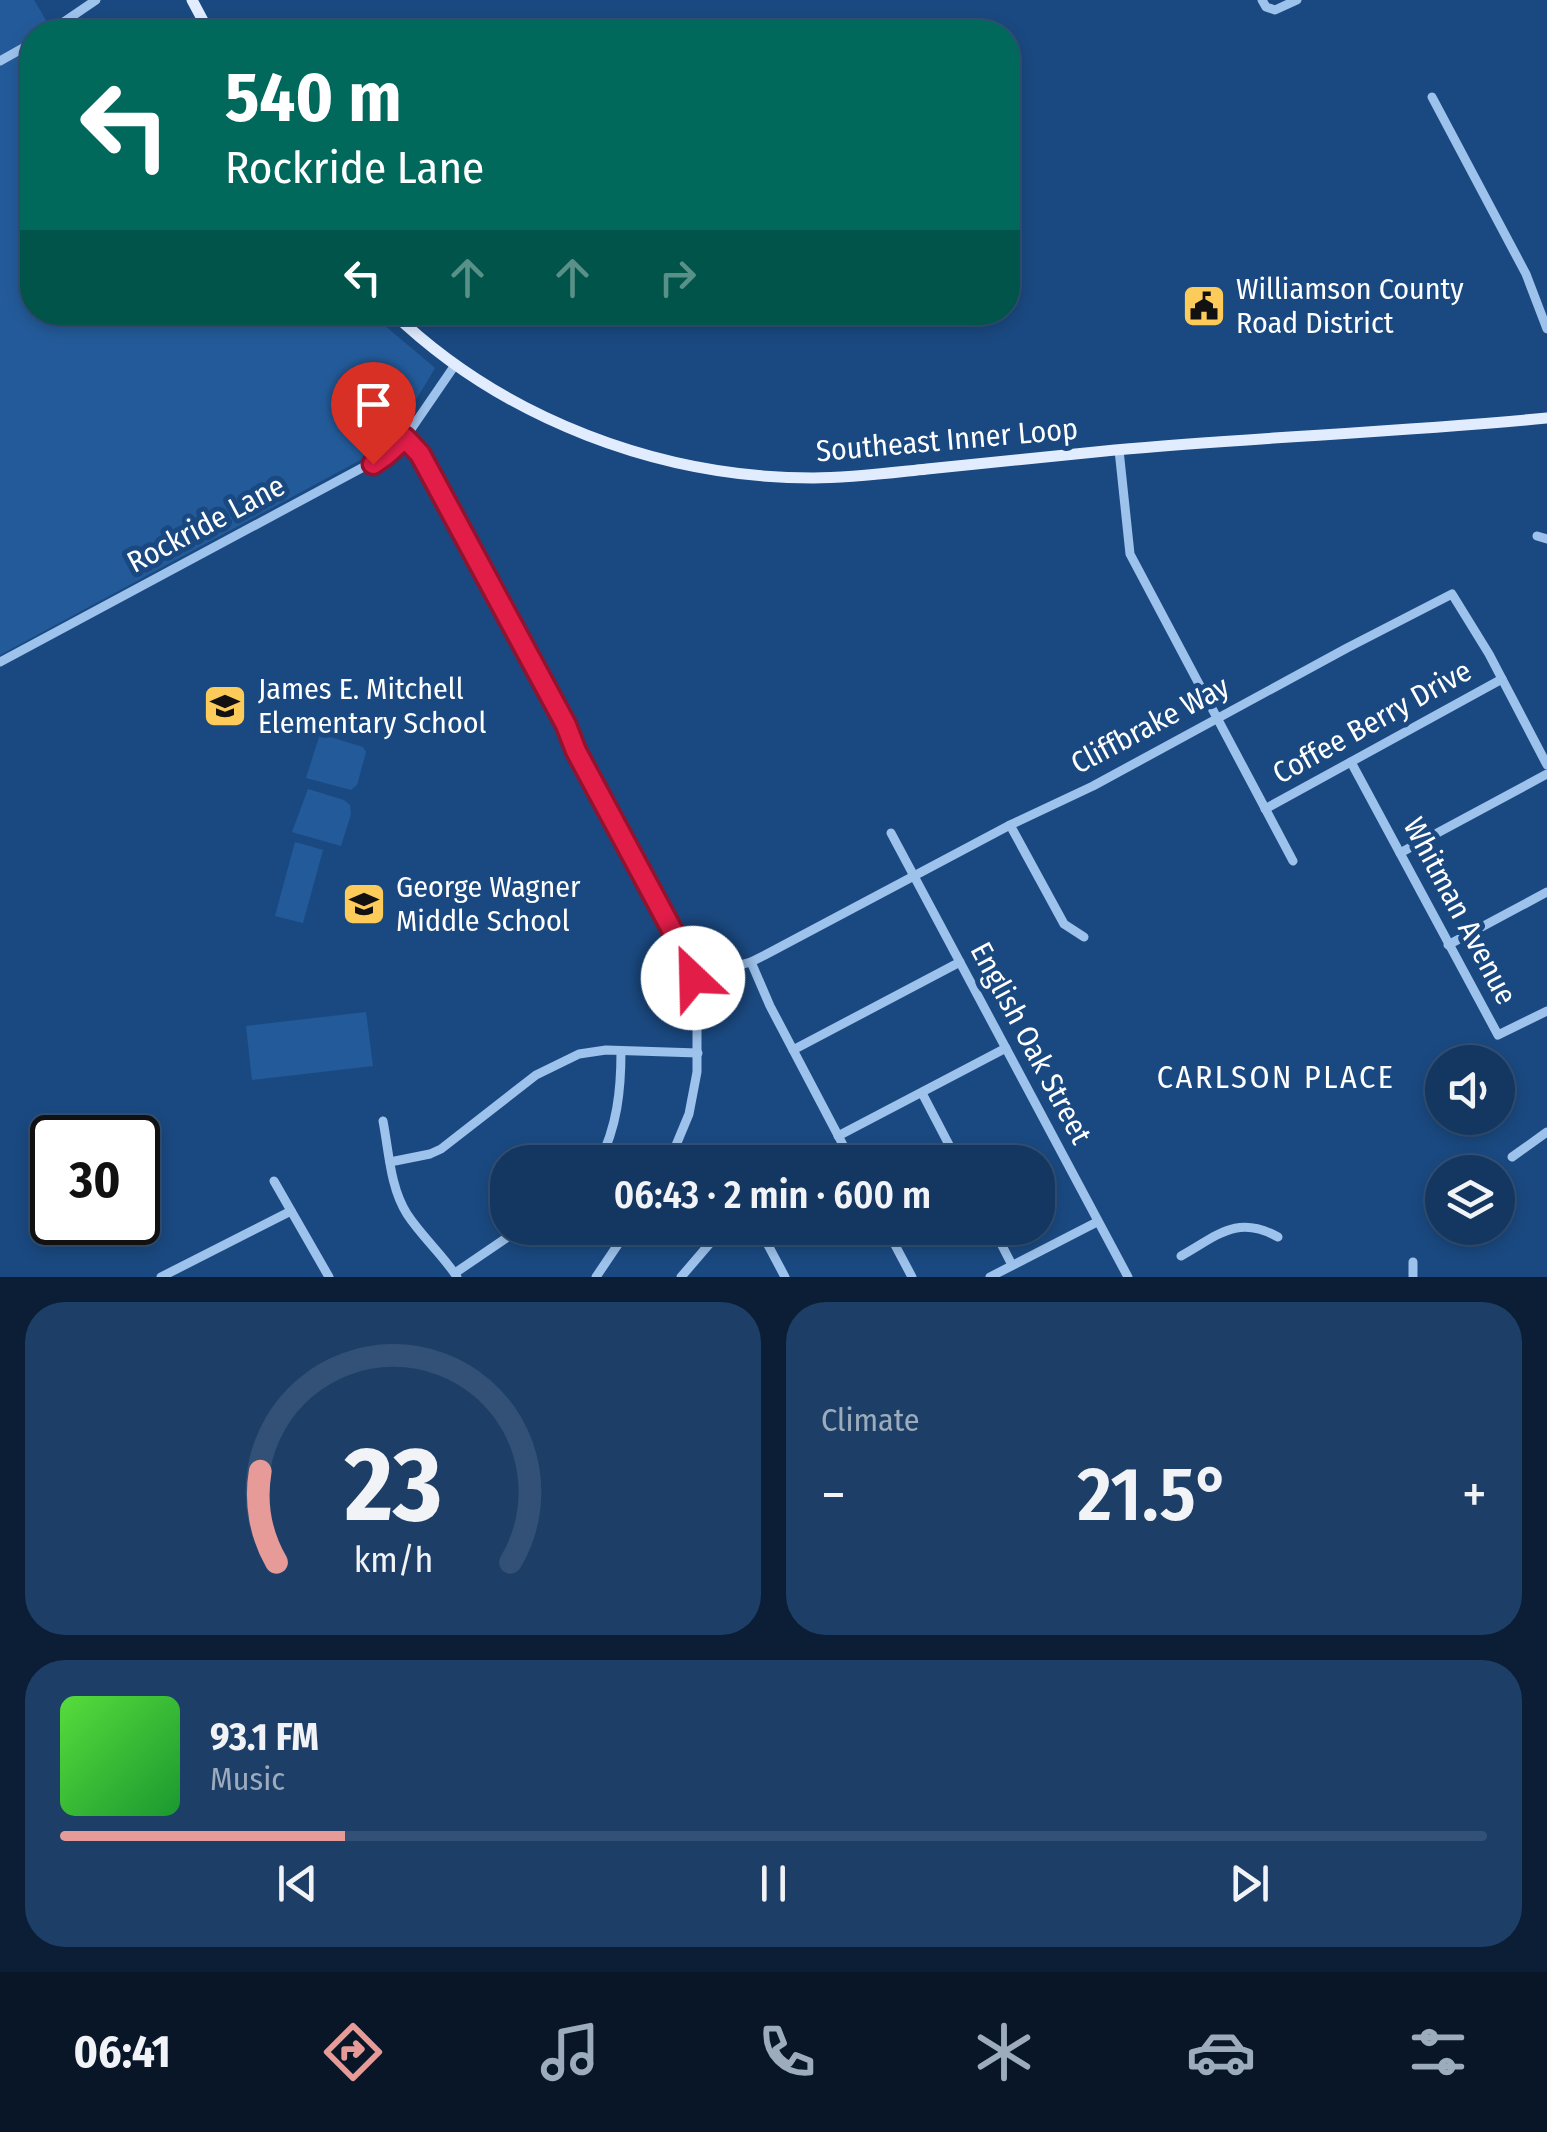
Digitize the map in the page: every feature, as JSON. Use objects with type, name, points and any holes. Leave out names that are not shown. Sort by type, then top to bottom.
[{"type":"main road","name":"Southeast Inner Loop","points":[[407,325],[454,365],[528,409],[589,436],[711,470],[760,476],[852,477],[1119,450],[1547,418]]},
{"type":"street","points":[[67,20],[96,0]]},
{"type":"street","points":[[1262,0],[1266,7],[1275,10],[1297,0]]},
{"type":"street","points":[[1432,97],[1526,274],[1547,329]]},
{"type":"street","name":"Rockride Lane","points":[[0,662],[373,464],[405,438],[454,365]]},
{"type":"street","points":[[405,438],[420,454],[686,956],[697,1002],[698,1053],[689,1114],[676,1145]]},
{"type":"street","points":[[1119,450],[1130,554],[1293,861]]},
{"type":"street","name":"Cliffbrake Way","points":[[693,978],[751,962],[1452,594],[1547,765]]},
{"type":"street","name":"Coffee Berry Drive","points":[[1266,809],[1502,679]]},
{"type":"street","name":"Whitman Avenue","points":[[1351,762],[1498,1035],[1547,1010]]},
{"type":"street","points":[[1400,854],[1547,774]]},
{"type":"street","points":[[1010,825],[1064,924],[1084,936]]},
{"type":"street","name":"English Oak Street","points":[[891,833],[1128,1277]]},
{"type":"street","points":[[1448,945],[1547,892]]},
{"type":"street","points":[[751,962],[843,1145]]},
{"type":"street","points":[[793,1050],[960,962]]},
{"type":"street","points":[[838,1136],[1006,1048]]},
{"type":"street","points":[[390,1162],[441,1148],[536,1076],[566,1059],[595,1050],[698,1053]]},
{"type":"street","points":[[608,1145],[618,1104],[620,1050]]},
{"type":"street","points":[[922,1094],[949,1145]]},
{"type":"street","points":[[383,1122],[394,1183],[407,1213],[456,1275],[497,1245]]},
{"type":"street","points":[[1515,1155],[1547,1132]]},
{"type":"street","points":[[274,1182],[329,1277]]},
{"type":"street","points":[[160,1277],[291,1211]]},
{"type":"street","points":[[990,1277],[1097,1222]]},
{"type":"street","points":[[1181,1256],[1237,1227],[1258,1227],[1278,1238]]},
{"type":"street","points":[[596,1277],[618,1245]]},
{"type":"street","points":[[681,1277],[708,1245]]},
{"type":"street","points":[[768,1245],[785,1277]]},
{"type":"street","points":[[895,1245],[912,1277]]},
{"type":"street","points":[[1001,1245],[1012,1265]]},
{"type":"street","points":[[1413,1262],[1413,1277]]},
{"type":"shaded area","points":[[0,0],[34,0],[46,20],[20,20],[20,325],[384,325],[435,368],[390,444],[0,655]]},
{"type":"shaded area","points":[[320,734],[363,747],[366,752],[357,785],[351,790],[306,778]]},
{"type":"shaded area","points":[[308,789],[350,805],[341,846],[292,832]]},
{"type":"shaded area","points":[[295,842],[323,850],[303,923],[275,916]]},
{"type":"shaded area","points":[[366,1012],[373,1066],[252,1080],[246,1026]]},
{"type":"place","name":"Williamson County Road District","points":[[1204,306]]},
{"type":"place","name":"James E. Mitchell Elementary School","points":[[225,706]]},
{"type":"place","name":"George Wagner Middle School","points":[[364,904]]},
{"type":"district","name":"CARLSON PLACE","points":[[1276,1077]]},
{"type":"route","points":[[373,464],[405,438],[420,454],[566,725],[576,751],[686,956],[693,978]]}]
